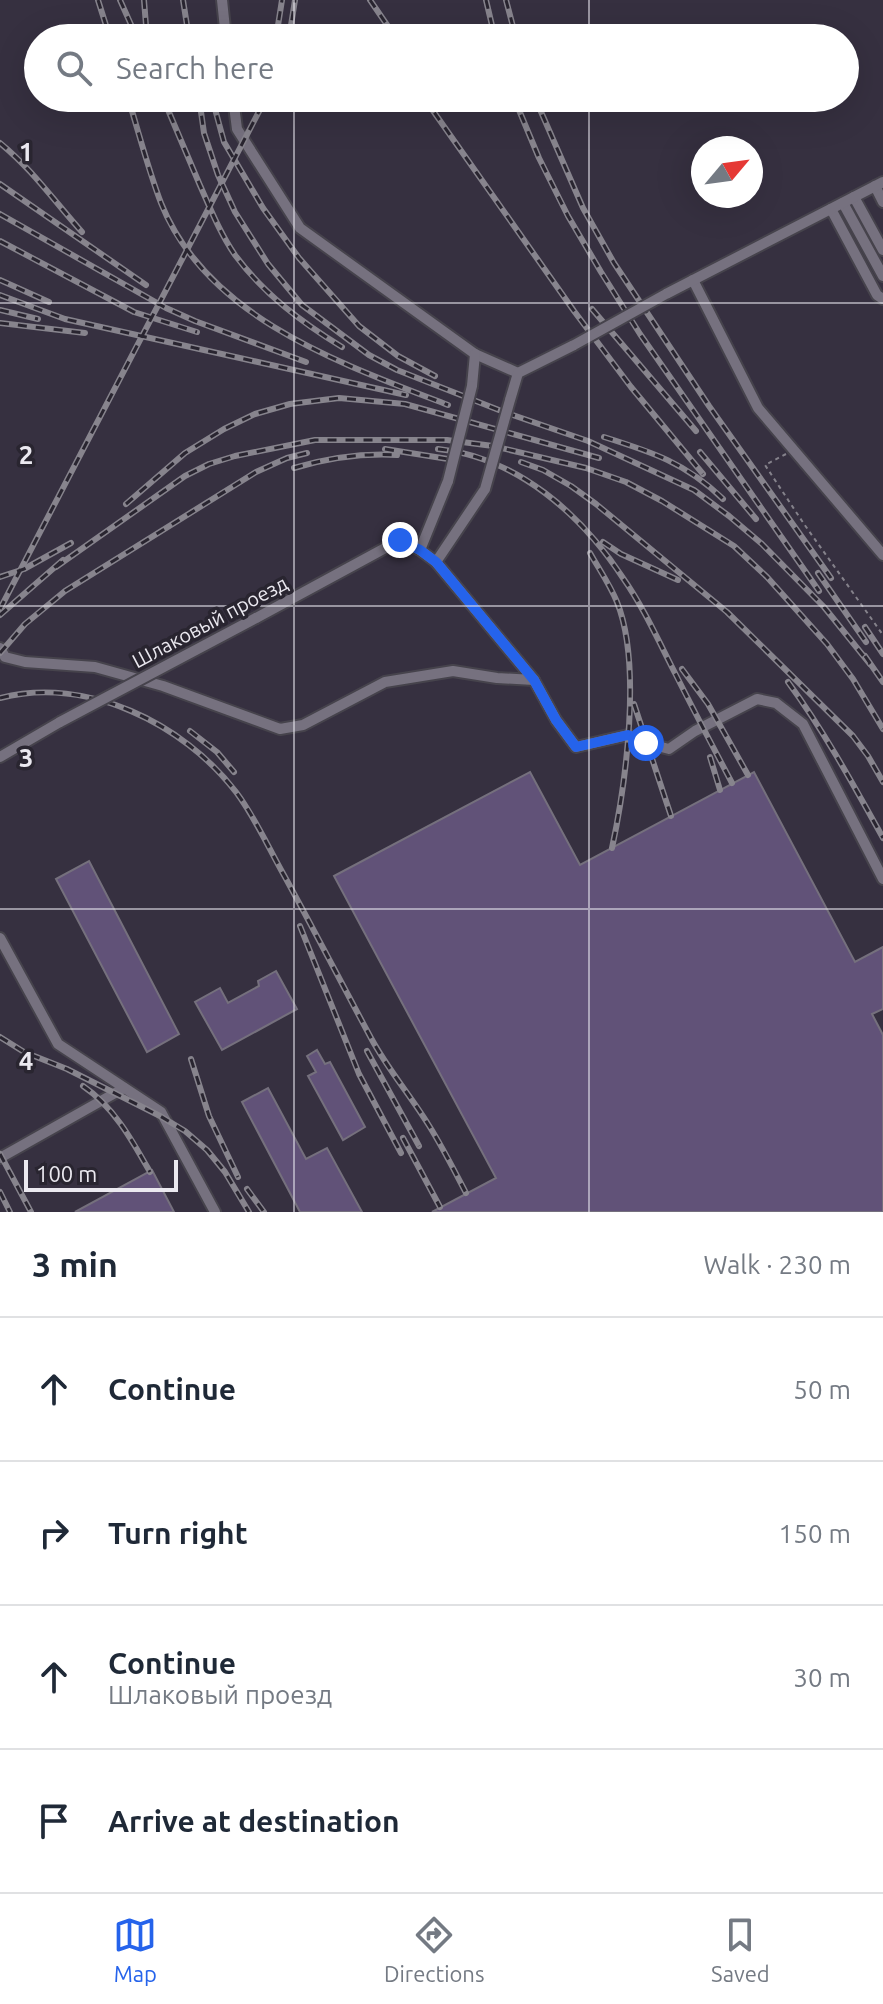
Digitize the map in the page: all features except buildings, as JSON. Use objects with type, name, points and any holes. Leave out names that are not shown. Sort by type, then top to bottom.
[{"type":"street","points":[[222,0],[225,24]]},
{"type":"street","points":[[235,112],[237,129],[300,228],[475,354],[518,373]]},
{"type":"street","points":[[436,562],[485,489],[518,373],[879,184],[883,202]]},
{"type":"street","points":[[854,197],[883,250]]},
{"type":"street","points":[[843,203],[883,276]]},
{"type":"street","points":[[831,209],[877,295],[883,299]]},
{"type":"street","points":[[693,280],[758,408],[883,555]]},
{"type":"street","points":[[475,354],[472,386],[448,481],[420,550],[436,562],[534,680],[556,720],[576,747],[628,735],[669,749],[695,731],[757,699],[776,703],[803,724],[883,879]]},
{"type":"street","name":"Шлаковый проезд","points":[[0,757],[400,540],[420,550]]},
{"type":"street","points":[[0,648],[5,657],[25,662],[95,667],[163,686],[280,729],[303,725],[385,682],[453,671],[534,680]]},
{"type":"street","points":[[0,938],[58,1044],[161,1112],[215,1212]]},
{"type":"street","points":[[0,1158],[124,1088]]},
{"type":"path","points":[[794,450],[765,465],[883,635]]},
{"type":"shaded area","points":[[0,0],[883,0],[883,1212],[0,1212]]},
{"type":"railway","points":[[98,0],[106,24]]},
{"type":"railway","points":[[120,0],[131,24]]},
{"type":"railway","points":[[144,0],[146,24]]},
{"type":"railway","points":[[183,0],[187,24]]},
{"type":"railway","points":[[278,24],[282,0]]},
{"type":"railway","points":[[291,24],[295,0]]},
{"type":"railway","points":[[370,0],[386,24]]},
{"type":"railway","points":[[486,0],[492,24]]},
{"type":"railway","points":[[506,0],[512,24]]},
{"type":"railway","points":[[132,112],[161,203],[182,243],[210,277],[244,307],[282,332],[365,372],[448,405]]},
{"type":"railway","points":[[169,112],[211,211],[235,255],[284,306],[342,347]]},
{"type":"railway","points":[[201,112],[204,133],[218,175],[235,212],[268,264],[302,305],[369,355],[397,370],[588,441],[694,490],[762,544],[824,607],[870,664]]},
{"type":"railway","points":[[216,112],[224,142],[263,208],[299,258],[359,326],[398,356],[435,376]]},
{"type":"railway","points":[[0,609],[259,112]]},
{"type":"railway","points":[[434,112],[574,311],[631,387],[703,474]]},
{"type":"railway","points":[[520,112],[568,216],[601,272],[640,334],[819,591]]},
{"type":"railway","points":[[541,112],[583,208],[614,263],[709,406],[831,578]]},
{"type":"railway","points":[[0,143],[33,175],[82,232]]},
{"type":"railway","points":[[0,184],[146,285]]},
{"type":"railway","points":[[0,214],[166,308],[306,362]]},
{"type":"railway","points":[[0,241],[134,312],[197,332]]},
{"type":"railway","points":[[0,280],[49,302]]},
{"type":"railway","points":[[0,295],[65,319],[406,395]]},
{"type":"railway","points":[[592,309],[696,431]]},
{"type":"railway","points":[[0,310],[38,319]]},
{"type":"railway","points":[[0,323],[85,333]]},
{"type":"railway","points":[[126,504],[185,453],[224,429],[255,414],[290,404],[339,398],[405,404],[599,458]]},
{"type":"railway","points":[[604,437],[668,460],[696,476],[723,499]]},
{"type":"railway","points":[[56,567],[185,476],[235,456],[315,440],[447,440],[493,446],[586,468],[626,482],[734,546],[767,577],[827,644],[853,679],[883,729]]},
{"type":"railway","points":[[385,449],[448,459]]},
{"type":"railway","points":[[438,449],[467,454],[520,476],[567,511],[587,532],[638,601],[732,783]]},
{"type":"railway","points":[[700,452],[756,519]]},
{"type":"railway","points":[[0,653],[25,624],[65,591],[256,472],[307,453]]},
{"type":"railway","points":[[294,468],[345,457],[397,455]]},
{"type":"railway","points":[[521,462],[543,470],[596,504],[727,612],[853,736],[883,782]]},
{"type":"railway","points":[[603,542],[621,554],[678,580]]},
{"type":"railway","points":[[0,577],[24,569],[71,543]]},
{"type":"railway","points":[[590,553],[617,602],[629,657],[626,758],[612,848]]},
{"type":"railway","points":[[0,615],[63,560]]},
{"type":"railway","points":[[818,573],[866,642]]},
{"type":"railway","points":[[865,627],[883,654]]},
{"type":"railway","points":[[865,656],[883,682]]},
{"type":"railway","points":[[682,669],[708,704],[748,775]]},
{"type":"railway","points":[[788,682],[826,739],[883,838]]},
{"type":"railway","points":[[0,698],[33,693],[66,694],[99,700],[161,726],[214,767],[249,812],[377,1049],[433,1132],[466,1193]]},
{"type":"railway","points":[[634,704],[671,816]]},
{"type":"railway","points":[[190,731],[217,752],[234,772]]},
{"type":"railway","points":[[710,757],[720,790]]},
{"type":"railway","points":[[300,926],[359,1074],[401,1153]]},
{"type":"railway","points":[[0,1037],[24,1052],[67,1069],[185,1131],[207,1150],[225,1172],[249,1212]]},
{"type":"railway","points":[[367,1051],[419,1146]]},
{"type":"railway","points":[[191,1059],[209,1116],[238,1177]]},
{"type":"railway","points":[[83,1086],[113,1114],[150,1172]]},
{"type":"railway","points":[[403,1138],[440,1207]]},
{"type":"railway","points":[[0,1154],[31,1212]]},
{"type":"railway","points":[[247,1189],[264,1212]]},
{"type":"railway","points":[[0,1192],[10,1212]]},
{"type":"route","points":[[400,540],[436,562],[534,680],[556,720],[576,747],[628,735],[646,743]]}]
